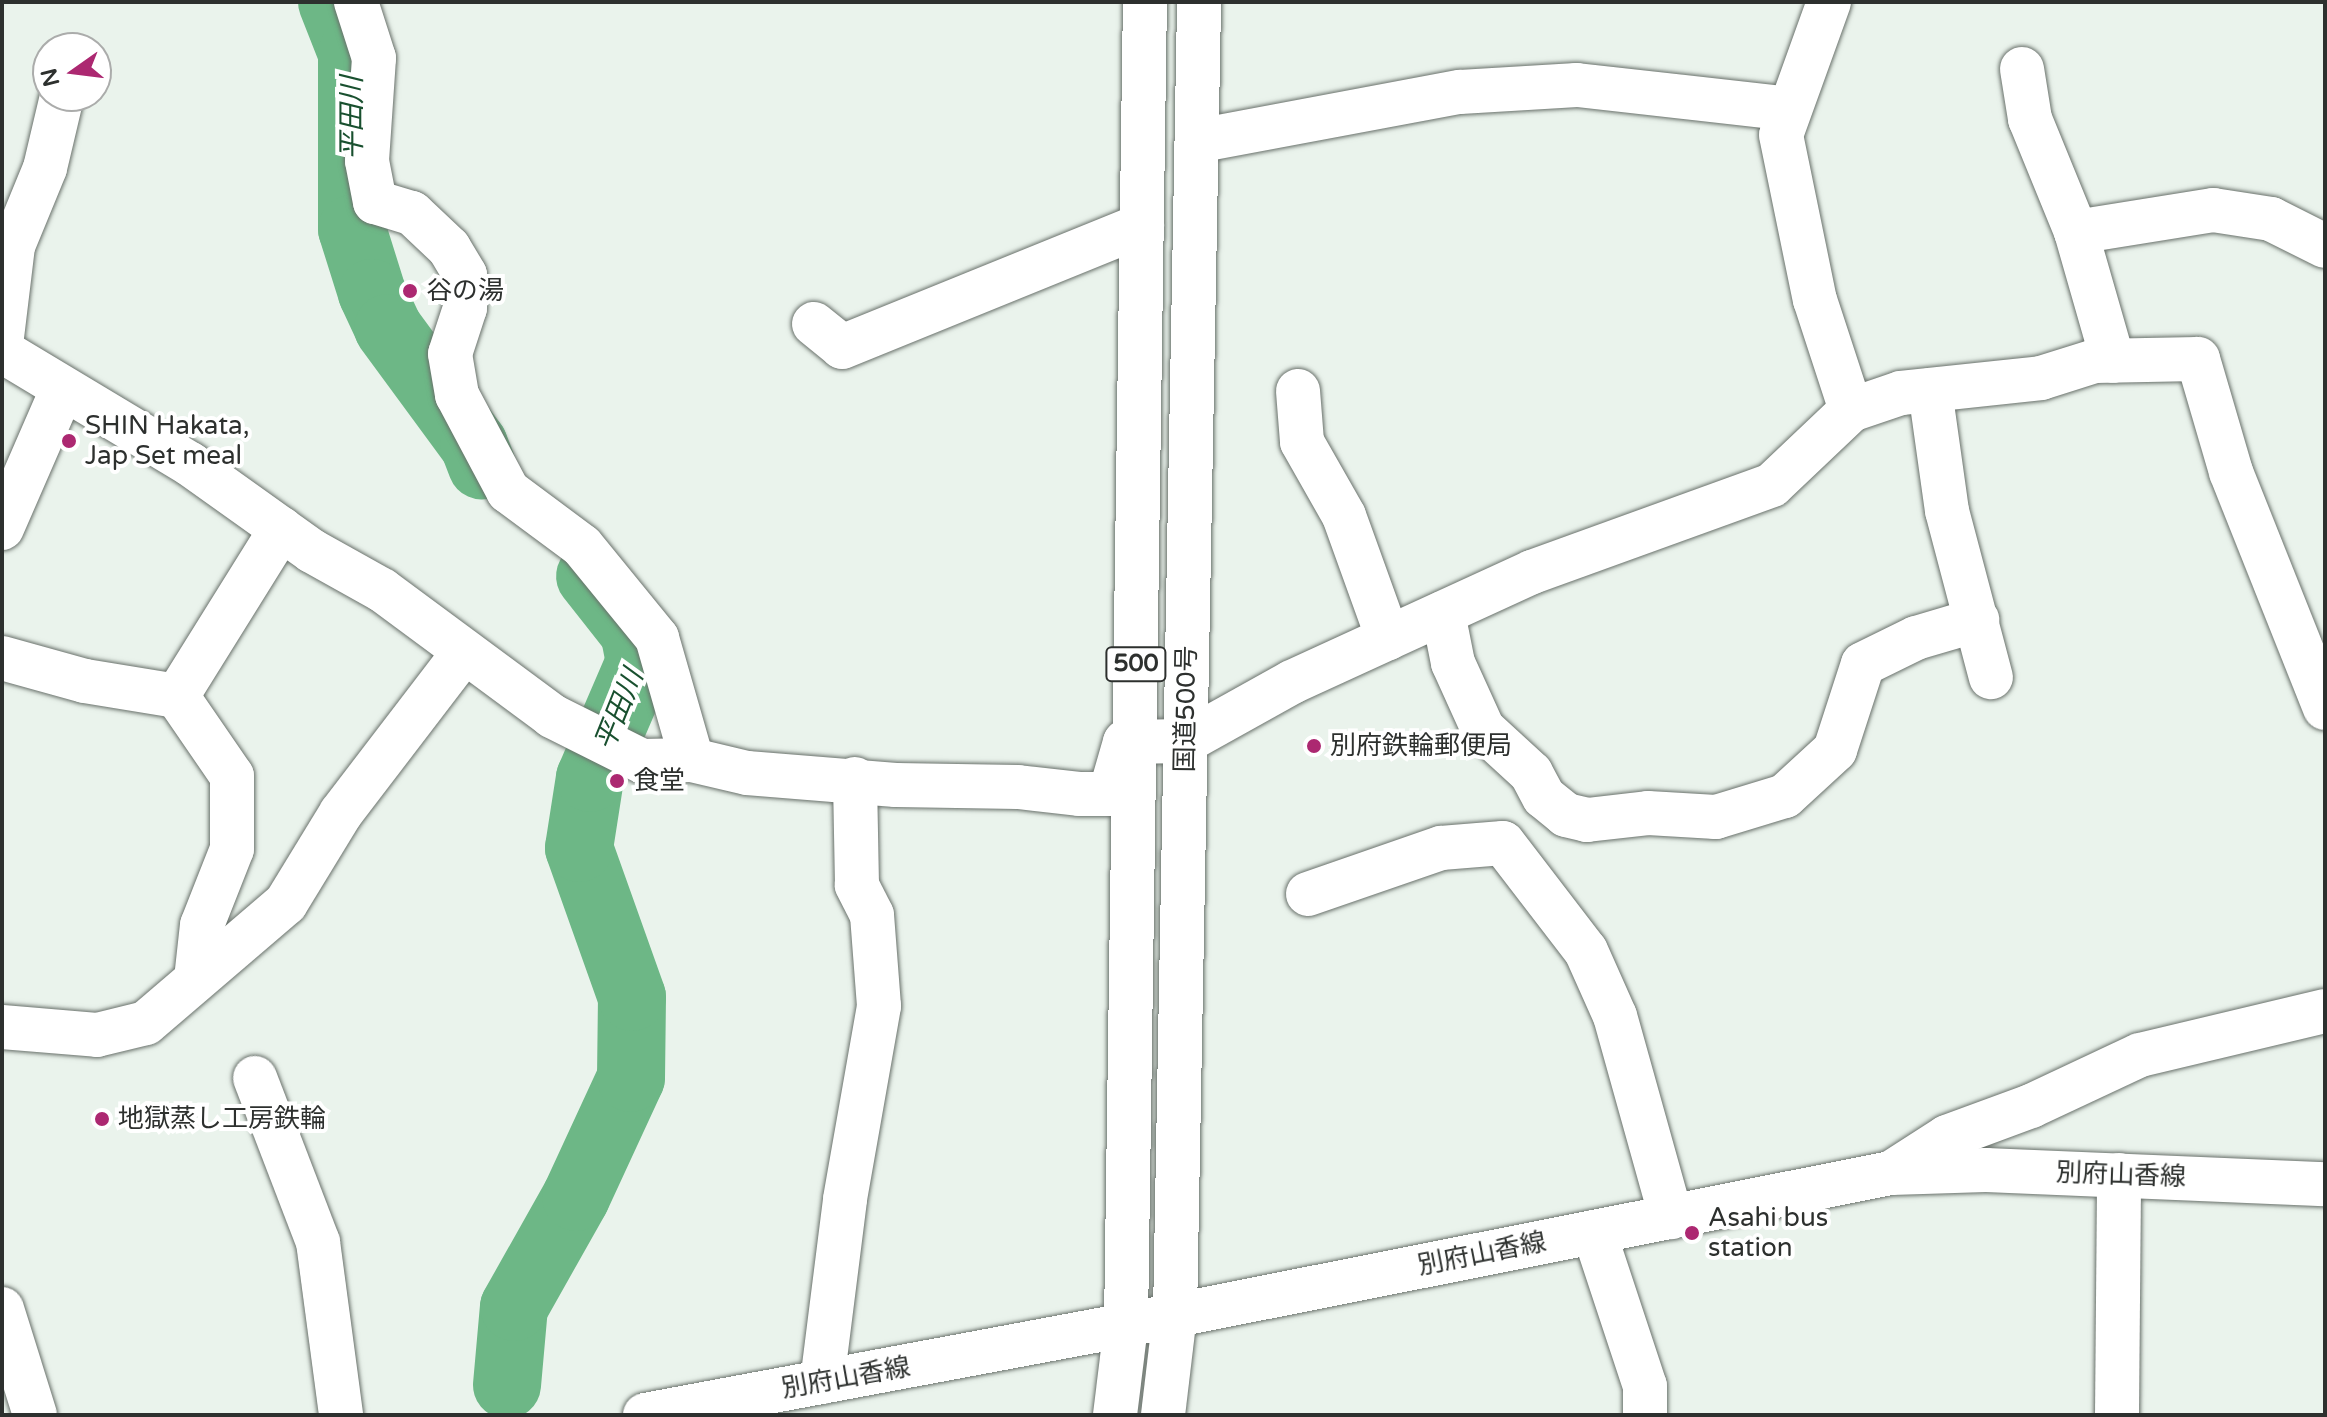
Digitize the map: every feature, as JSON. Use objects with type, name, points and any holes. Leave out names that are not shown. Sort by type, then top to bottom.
[{"type":"main road","points":[[356,2],[374,58],[367,161],[375,202],[412,213],[449,248],[465,275],[465,308],[450,354],[457,395],[508,491],[582,546],[657,638],[692,760]]},
{"type":"main road","name":"国道500号","points":[[1115,1415],[1126,1325],[1145,2]]},
{"type":"main road","name":"国道500号","points":[[1163,1415],[1175,1315],[1199,2]]},
{"type":"main road","points":[[1829,2],[1781,135],[1815,300],[1851,410]]},
{"type":"main road","points":[[2022,69],[2030,119],[2076,232],[2113,361]]},
{"type":"main road","points":[[1197,141],[1460,92],[1577,85],[1790,109]]},
{"type":"main road","points":[[2,337],[13,246],[45,168],[58,112]]},
{"type":"main road","points":[[2076,232],[2213,210],[2271,219],[2325,246]]},
{"type":"main road","points":[[814,324],[842,347],[1142,225]]},
{"type":"main road","points":[[2,351],[62,390],[190,464],[281,529],[382,590],[583,735],[642,761],[692,760],[747,773],[855,779],[896,785],[1110,794],[1125,742],[1186,741],[1292,682],[1598,543],[1772,485],[1851,410],[1901,393],[2041,378],[2095,361],[2198,359],[2231,472],[2325,708]]},
{"type":"main road","points":[[2,528],[62,390]]},
{"type":"main road","points":[[1930,390],[1947,511],[1991,677]]},
{"type":"main road","points":[[1298,391],[1302,442],[1344,516],[1388,638]]},
{"type":"main road","points":[[177,696],[281,529]]},
{"type":"main road","points":[[1443,613],[1453,663],[1483,729],[1531,773],[1544,797],[1566,815],[1587,820],[1648,813],[1716,817],[1785,796],[1835,750],[1863,664],[1916,638],[1977,620]]},
{"type":"main road","points":[[2,1027],[97,1035],[146,1023],[286,903],[341,813],[464,652]]},
{"type":"main road","points":[[2,658],[85,681],[177,696],[232,776],[232,849],[202,925],[196,979]]},
{"type":"main road","points":[[822,1382],[845,1199],[879,1006],[872,915],[857,885],[855,779]]},
{"type":"main road","points":[[1308,894],[1441,848],[1503,843],[1586,951],[1615,1016],[1671,1217]]},
{"type":"main road","points":[[1891,1173],[1947,1137],[2031,1106],[2140,1055],[2325,1011]]},
{"type":"main road","points":[[255,1078],[318,1242],[341,1415]]},
{"type":"main road","name":"別府山香線","points":[[645,1415],[1126,1325],[1891,1173],[2119,1175],[2325,1184]]},
{"type":"main road","points":[[2117,1415],[2119,1175]]},
{"type":"main road","points":[[1594,1232],[1645,1386],[1645,1415]]},
{"type":"main road","points":[[2,1309],[35,1415]]},
{"type":"waterway","name":"平田川","points":[[332,2],[352,53],[352,229],[372,293],[388,328],[474,445],[482,466]]},
{"type":"waterway","name":"平田川","points":[[507,1385],[514,1307],[576,1197],[631,1078],[632,997],[579,848],[590,778],[640,662],[634,632],[590,576]]},
{"type":"place","name":"谷の湯","points":[[410,291]]},
{"type":"place","name":"SHIN Hakata, Jap Set meal","points":[[69,441]]},
{"type":"place","name":"別府鉄輪郵便局","points":[[1314,746]]},
{"type":"place","name":"食堂","points":[[617,781]]},
{"type":"place","name":"地獄蒸し工房鉄輪","points":[[102,1119]]},
{"type":"place","name":"Asahi bus station","points":[[1692,1233]]}]
